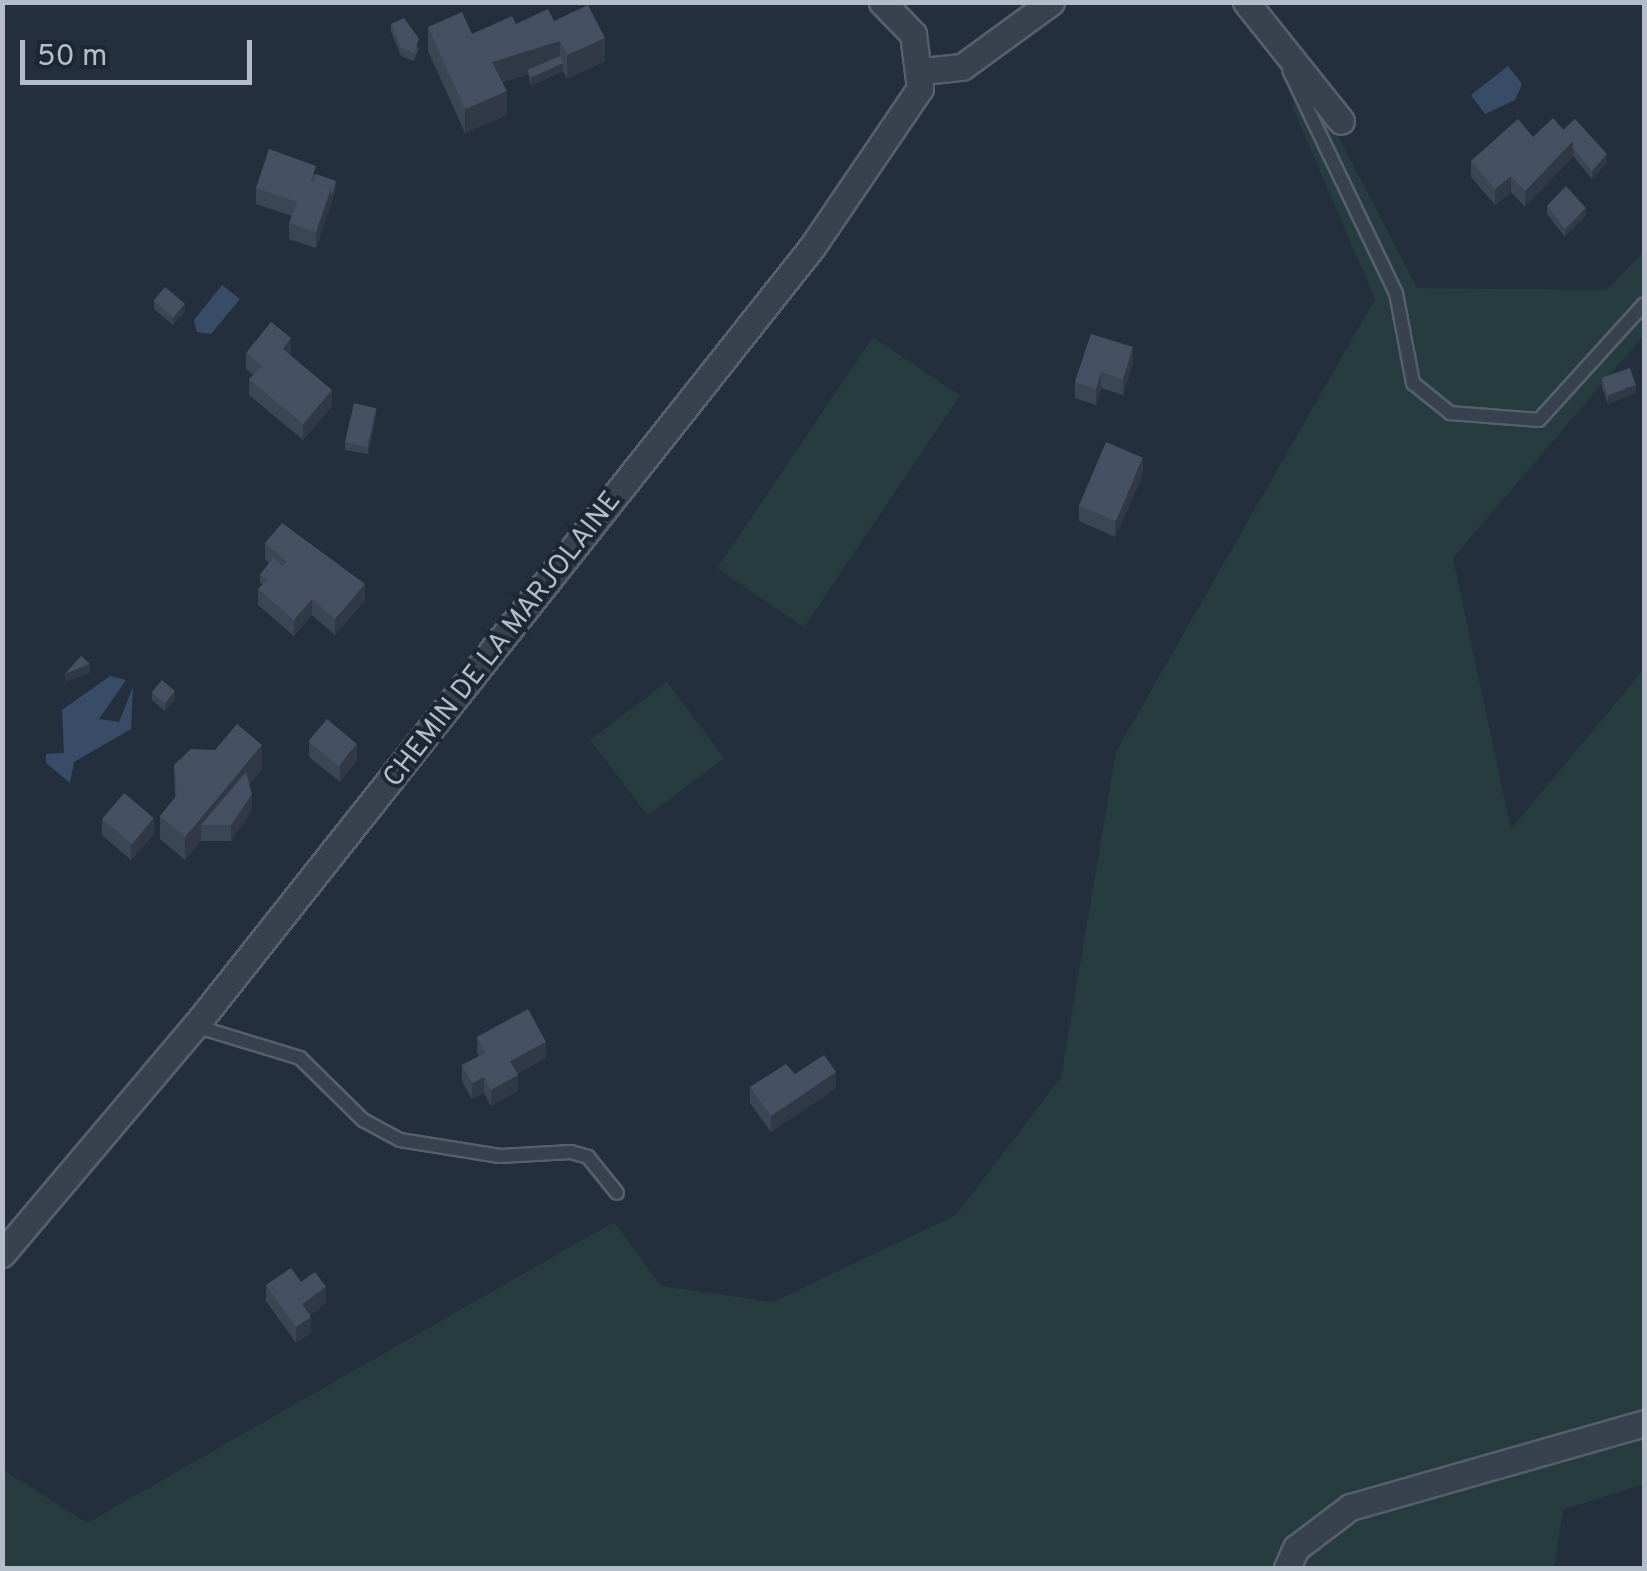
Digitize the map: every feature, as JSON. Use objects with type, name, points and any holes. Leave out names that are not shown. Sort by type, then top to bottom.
[{"type":"street","points":[[882,2],[913,34],[923,71],[980,57],[1050,2]]},
{"type":"street","points":[[1246,2],[1284,43],[1342,121]]},
{"type":"street","name":"CHEMIN DE LA MARJOLAINE","points":[[2,1254],[195,1026],[812,246],[912,103],[923,71]]},
{"type":"street","points":[[1287,1568],[1296,1548],[1350,1507],[1644,1423]]},
{"type":"lane","points":[[1284,43],[1330,168],[1396,293],[1413,384],[1450,413],[1539,420],[1644,304]]},
{"type":"lane","points":[[195,1026],[300,1058],[363,1120],[400,1140],[483,1155],[571,1152],[588,1157],[617,1193]]},
{"type":"green space","points":[[1319,99],[1417,288],[1607,290],[1644,251],[1644,335],[1453,558],[1511,829],[1644,669],[1644,1484],[1563,1510],[1554,1568],[3,1568],[2,1469],[87,1523],[614,1222],[661,1286],[773,1302],[956,1215],[1061,1077],[1116,752],[1375,299],[1292,106]]},
{"type":"green space","points":[[873,337],[960,396],[804,627],[717,568]]},
{"type":"green space","points":[[667,682],[724,758],[648,816],[590,740]]},
{"type":"water","points":[[1508,66],[1522,84],[1515,100],[1485,114],[1471,95]]},
{"type":"water","points":[[222,285],[240,299],[211,334],[197,332],[194,320]]},
{"type":"water","points":[[110,676],[126,680],[99,719],[119,722],[133,687],[131,729],[74,762],[70,783],[46,763],[46,754],[64,753],[62,710]]},
{"type":"building","points":[[588,5],[605,38],[567,55],[560,41],[492,62],[507,91],[465,109],[428,27],[462,12],[472,34],[512,16],[516,24],[548,9],[554,21]]},
{"type":"building","points":[[404,18],[419,39],[414,53],[401,48],[391,24]]},
{"type":"building","points":[[560,56],[563,63],[531,77],[528,70]]},
{"type":"building","points":[[1553,118],[1573,141],[1525,191],[1511,176],[1495,189],[1471,161],[1518,119],[1533,137]]},
{"type":"building","points":[[1575,119],[1607,154],[1592,171],[1563,130]]},
{"type":"building","points":[[269,149],[316,166],[311,181],[331,188],[316,232],[289,223],[297,202],[256,188]]},
{"type":"building","points":[[316,174],[336,181],[331,196],[331,188],[313,182]]},
{"type":"building","points":[[1566,186],[1586,208],[1565,229],[1547,206]]},
{"type":"building","points":[[165,287],[185,304],[173,318],[153,301]]},
{"type":"building","points":[[271,322],[291,338],[283,349],[332,390],[303,424],[249,379],[262,366],[246,353]]},
{"type":"building","points":[[1091,334],[1133,347],[1123,379],[1101,372],[1096,389],[1075,382]]},
{"type":"building","points":[[1630,368],[1636,385],[1607,395],[1602,378]]},
{"type":"building","points":[[354,403],[376,408],[367,447],[345,442]]},
{"type":"building","points":[[1106,442],[1143,458],[1116,521],[1079,506]]},
{"type":"building","points":[[282,523],[365,584],[335,619],[312,599],[294,620],[258,589],[287,562],[265,543]]},
{"type":"building","points":[[273,558],[283,566],[268,580],[260,575]]},
{"type":"building","points":[[81,656],[90,664],[65,674]]},
{"type":"building","points":[[162,680],[175,691],[165,703],[152,692]]},
{"type":"building","points":[[327,719],[357,744],[338,766],[308,741]]},
{"type":"building","points":[[237,724],[262,745],[185,837],[160,816],[177,795],[174,765],[191,749],[215,750]]},
{"type":"building","points":[[246,772],[252,794],[231,825],[201,825]]},
{"type":"building","points":[[124,793],[154,818],[132,844],[102,819]]},
{"type":"building","points":[[528,1009],[546,1042],[510,1061],[518,1075],[491,1090],[484,1077],[472,1083],[462,1065],[485,1053],[477,1037]]},
{"type":"building","points":[[824,1055],[836,1072],[771,1116],[750,1087],[786,1064],[795,1074]]},
{"type":"building","points":[[291,1268],[301,1282],[315,1272],[326,1287],[302,1304],[311,1317],[296,1327],[266,1285]]}]
